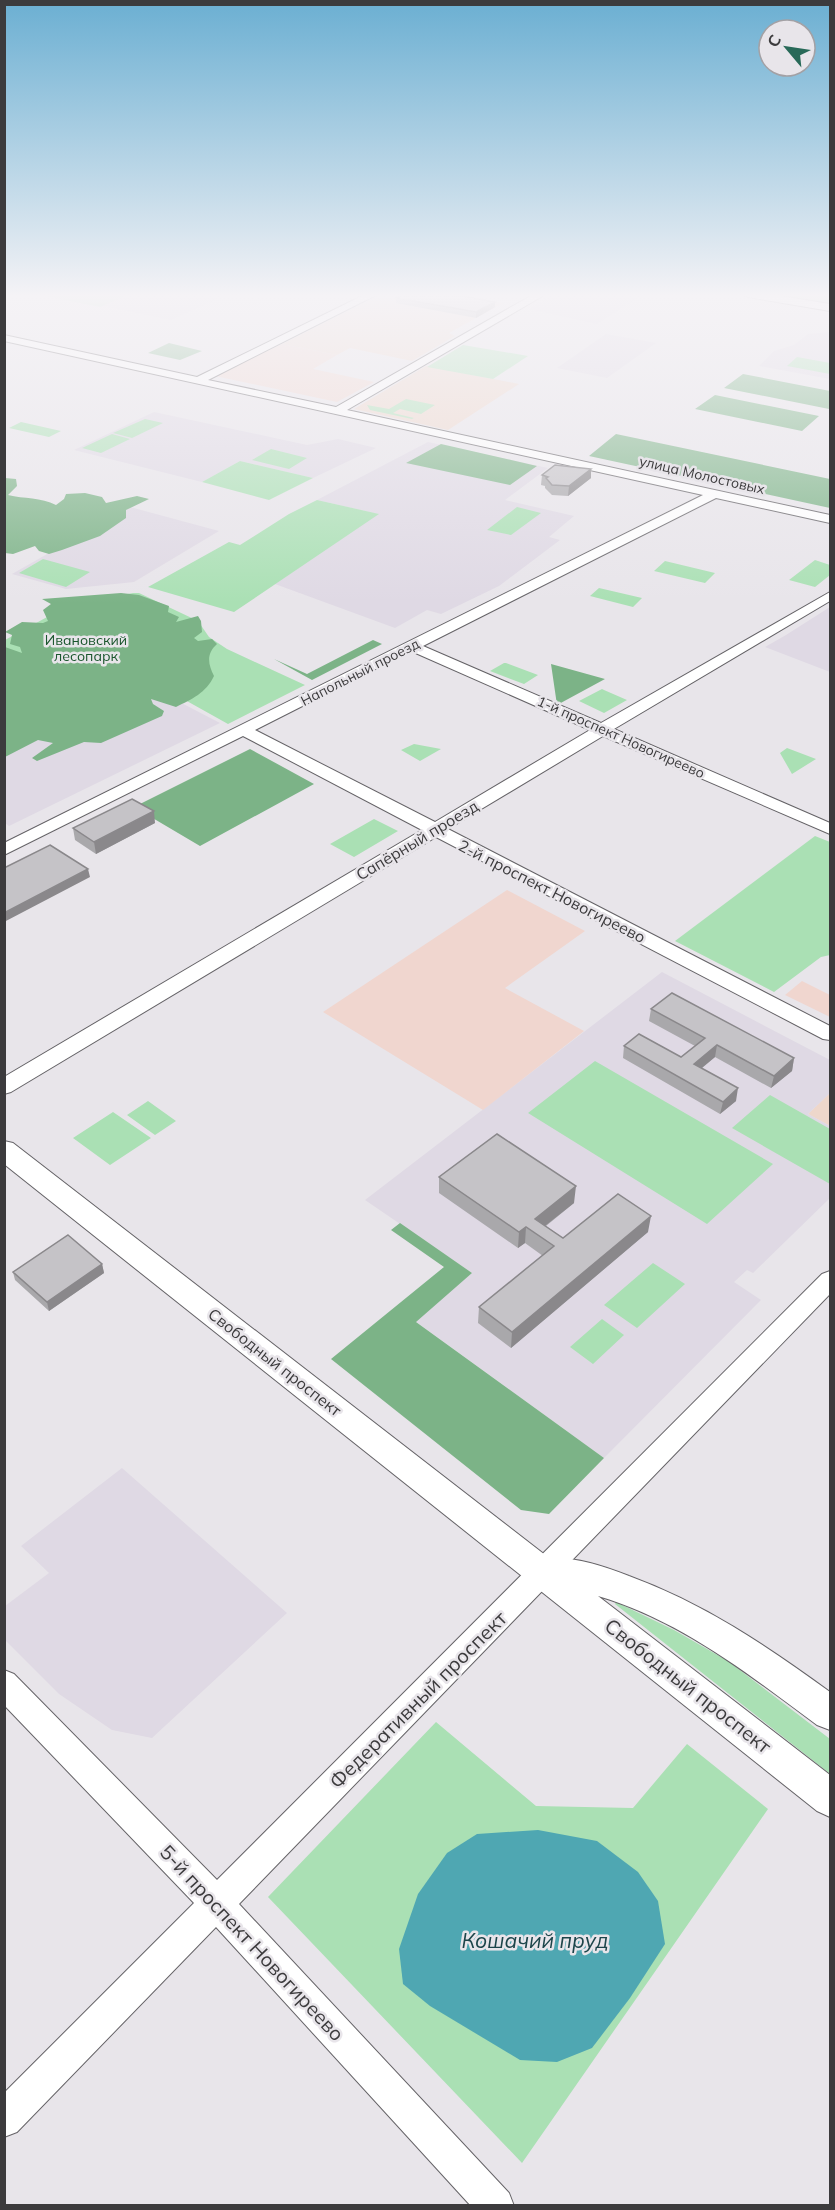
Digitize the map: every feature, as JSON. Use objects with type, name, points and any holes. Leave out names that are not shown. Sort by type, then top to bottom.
[{"type":"main road","name":"Свободный проспект","points":[[4,1150],[831,1798]]},
{"type":"main road","points":[[545,1573],[578,1575],[601,1581],[639,1594],[681,1614],[740,1647],[831,1713]]},
{"type":"street","name":"улица Молостовых","points":[[279,397],[831,519]]},
{"type":"street","points":[[339,410],[361,397]]},
{"type":"street","name":"Напольный проезд","points":[[4,850],[716,494]]},
{"type":"street","name":"Сапёрный проезд","points":[[4,1087],[602,729],[831,596]]},
{"type":"street","name":"1-й проспект Новогиреево","points":[[411,646],[831,829]]},
{"type":"street","name":"2-й проспект Новогиреево","points":[[243,730],[432,830],[831,1034]]},
{"type":"street","name":"Федеративный проспект","points":[[4,2119],[216,1902],[545,1573],[831,1280]]},
{"type":"street","name":"5-й проспект Новогиреево","points":[[4,1684],[216,1902],[496,2205]]},
{"type":"shaded area","points":[[314,397],[346,397],[337,402]]},
{"type":"shaded area","points":[[374,397],[499,397],[448,430],[354,409]]},
{"type":"shaded area","points":[[154,412],[307,445],[338,439],[376,448],[313,478],[240,461],[202,482],[74,450]]},
{"type":"shaded area","points":[[428,442],[548,468],[505,500],[574,516],[549,537],[560,540],[499,586],[441,614],[427,610],[395,628],[275,584],[378,514],[317,500]]},
{"type":"shaded area","points":[[130,507],[219,531],[134,582],[66,589],[12,574]]},
{"type":"shaded area","points":[[830,607],[830,672],[765,647],[786,635]]},
{"type":"shaded area","points":[[141,682],[220,723],[9,826],[5,823],[4,742]]},
{"type":"shaded area","points":[[507,890],[585,931],[505,988],[584,1031],[483,1110],[323,1012]]},
{"type":"shaded area","points":[[662,972],[830,1060],[830,1093],[808,1114],[830,1126],[830,1198],[753,1273],[747,1270],[734,1282],[761,1300],[604,1458],[415,1321],[472,1273],[365,1200]]},
{"type":"shaded area","points":[[802,981],[830,995],[830,1017],[785,995]]},
{"type":"shaded area","points":[[830,1093],[830,1126],[808,1114]]},
{"type":"shaded area","points":[[122,1468],[287,1613],[152,1738],[112,1730],[59,1694],[5,1640],[5,1606],[49,1573],[21,1546]]},
{"type":"green space","points":[[712,397],[726,397],[819,416],[802,431],[695,409]]},
{"type":"green space","points":[[770,397],[830,397],[829,409]]},
{"type":"green space","points":[[406,399],[435,405],[421,414],[400,409],[393,413],[414,418],[412,419],[370,410],[367,405],[389,409]]},
{"type":"green space","points":[[145,419],[163,423],[132,438],[113,433]]},
{"type":"green space","points":[[21,422],[61,431],[49,437],[9,428]]},
{"type":"green space","points":[[112,434],[130,439],[101,453],[82,448]]},
{"type":"green space","points":[[616,434],[830,479],[830,508],[589,456]]},
{"type":"green space","points":[[441,444],[537,466],[510,485],[406,463]]},
{"type":"green space","points":[[271,449],[307,458],[289,469],[252,460]]},
{"type":"green space","points":[[240,461],[313,478],[269,500],[202,482]]},
{"type":"green space","points":[[5,478],[16,479],[17,486],[8,495],[38,499],[56,505],[64,499],[66,494],[85,493],[102,497],[106,503],[137,496],[149,499],[126,510],[126,518],[100,536],[49,554],[39,551],[35,546],[13,554],[5,553]]},
{"type":"green space","points":[[317,500],[379,514],[234,612],[148,587],[229,542],[240,545],[289,514]]},
{"type":"green space","points":[[517,507],[541,513],[511,535],[487,530]]},
{"type":"green space","points":[[43,559],[90,572],[66,587],[19,573]]},
{"type":"green space","points":[[815,560],[830,565],[830,575],[815,587],[789,580]]},
{"type":"green space","points":[[665,561],[715,573],[705,583],[654,571]]},
{"type":"green space","points":[[599,588],[642,598],[633,607],[590,596]]},
{"type":"green space","name":"Ивановский лесопарк","points":[[121,593],[139,595],[169,606],[168,612],[179,617],[176,622],[198,616],[202,632],[194,638],[198,641],[212,639],[217,644],[210,655],[209,663],[214,676],[211,682],[198,695],[176,707],[151,699],[153,704],[164,711],[162,716],[101,743],[84,742],[37,761],[32,758],[53,743],[38,740],[5,757],[5,647],[22,653],[20,647],[10,644],[12,635],[5,632],[22,622],[43,623],[48,621],[43,610],[51,604],[42,599]]},
{"type":"green space","name":"Ивановский лесопарк","points":[[139,593],[198,621],[209,637],[227,649],[305,685],[228,724],[160,686],[5,735],[5,640],[71,604]]},
{"type":"green space","points":[[373,640],[382,644],[312,680],[274,659],[307,674]]},
{"type":"green space","points":[[504,663],[538,675],[524,684],[490,671]]},
{"type":"green space","points":[[551,664],[605,679],[557,705]]},
{"type":"green space","points":[[602,689],[627,700],[604,713],[579,701]]},
{"type":"green space","points":[[414,744],[441,749],[420,761],[401,750]]},
{"type":"green space","points":[[787,748],[816,759],[792,774],[780,753]]},
{"type":"green space","points":[[250,749],[314,784],[200,846],[134,807]]},
{"type":"green space","points":[[374,819],[398,831],[354,857],[330,844]]},
{"type":"green space","points":[[815,836],[830,842],[830,955],[821,957],[774,992],[675,941]]},
{"type":"green space","points":[[595,1061],[773,1164],[707,1224],[528,1113]]},
{"type":"green space","points":[[770,1095],[830,1129],[830,1184],[732,1128]]},
{"type":"green space","points":[[148,1101],[176,1121],[155,1135],[127,1115]]},
{"type":"green space","points":[[113,1112],[151,1138],[110,1165],[73,1138]]},
{"type":"green space","points":[[400,1223],[472,1273],[416,1322],[604,1458],[549,1514],[521,1510],[331,1359],[444,1267],[391,1230]]},
{"type":"green space","points":[[653,1263],[685,1284],[637,1328],[604,1305]]},
{"type":"green space","points":[[602,1319],[624,1335],[593,1364],[570,1347]]},
{"type":"green space","points":[[616,1602],[674,1630],[728,1661],[830,1739],[830,1774],[615,1604]]},
{"type":"green space","points":[[436,1722],[536,1806],[633,1808],[687,1744],[768,1809],[522,2163],[268,1897]]},
{"type":"water","name":"Кошачий пруд","points":[[538,1830],[597,1841],[638,1872],[658,1901],[665,1944],[630,1998],[592,2048],[557,2062],[520,2060],[430,2006],[403,1984],[399,1949],[418,1894],[447,1853],[477,1834]]},
{"type":"building","points":[[555,465],[591,469],[569,486],[552,485],[546,478],[548,477],[542,475]]},
{"type":"building","points":[[132,799],[154,811],[94,842],[73,828]]},
{"type":"building","points":[[50,845],[88,869],[4,913],[4,868]]},
{"type":"building","points":[[672,993],[794,1058],[774,1076],[717,1045],[694,1064],[738,1088],[723,1102],[624,1046],[639,1034],[681,1057],[705,1038],[651,1009]]},
{"type":"building","points":[[497,1134],[576,1186],[535,1219],[563,1238],[618,1194],[651,1216],[512,1332],[479,1307],[554,1246],[526,1227],[519,1232],[439,1177]]},
{"type":"building","points":[[68,1235],[102,1264],[47,1302],[13,1272]]}]
